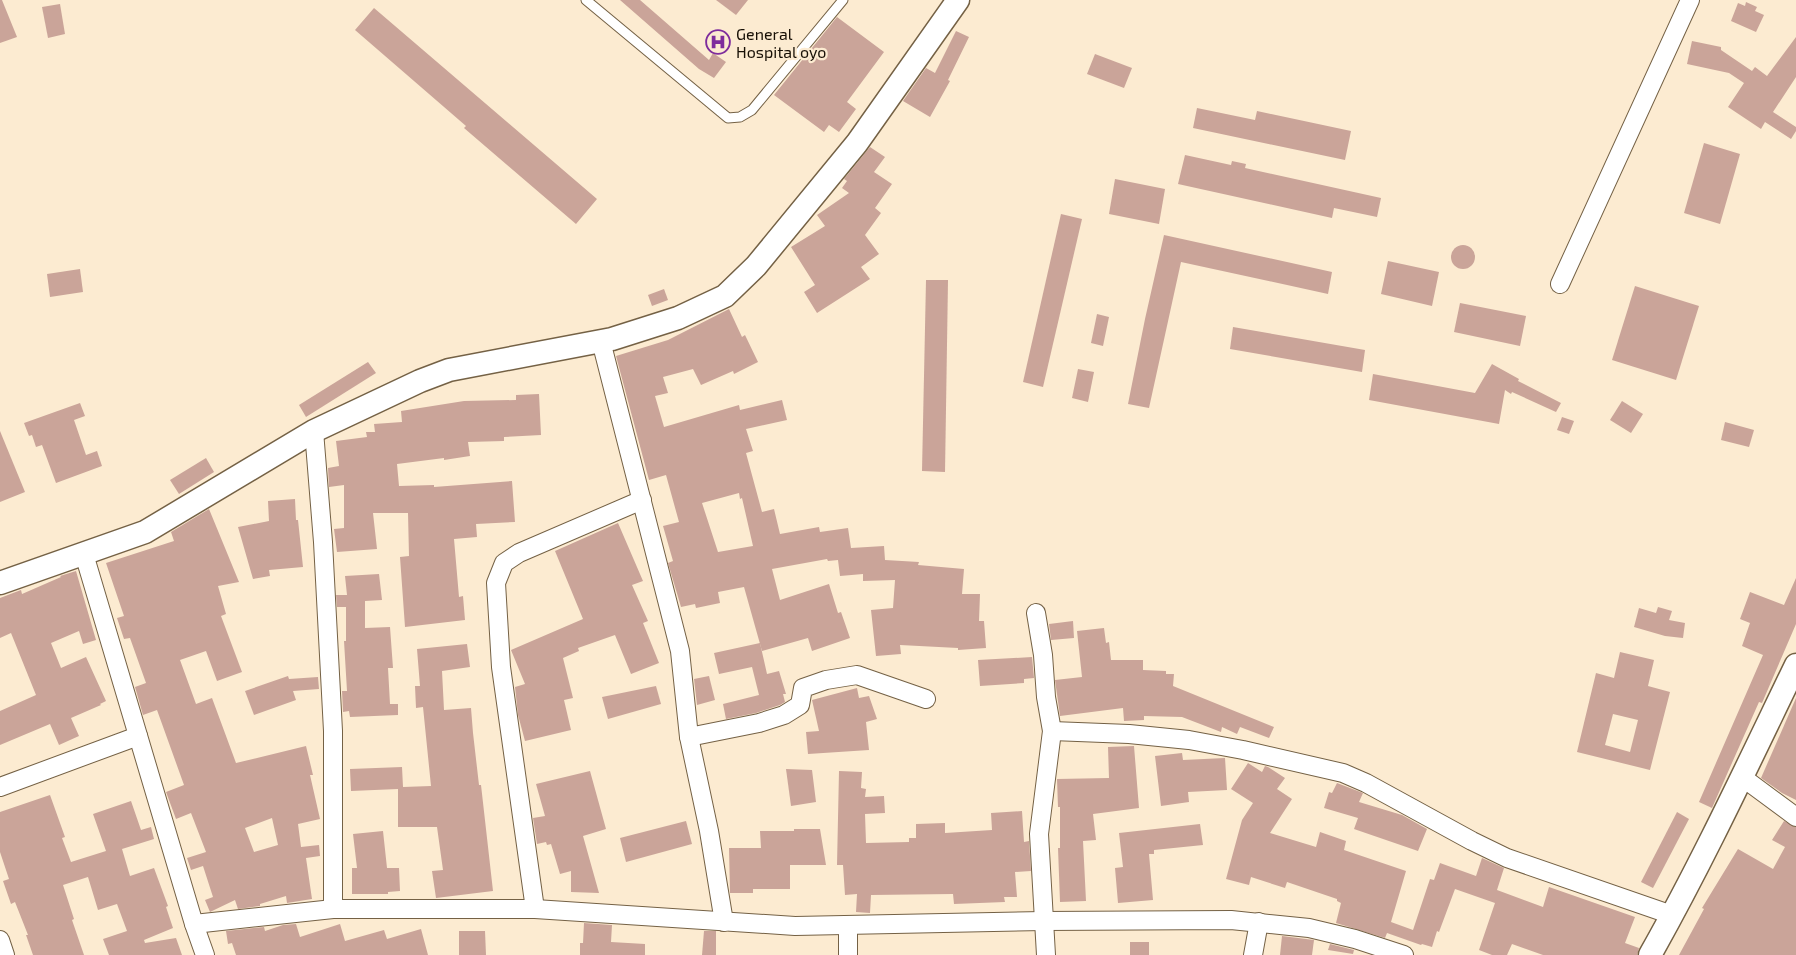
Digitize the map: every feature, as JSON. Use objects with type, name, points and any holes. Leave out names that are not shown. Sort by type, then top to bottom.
[{"type":"street","points":[[0,583],[145,532],[314,431],[420,381],[449,370],[601,341],[678,318],[725,296],[756,266],[857,143],[958,0]]},
{"type":"street","points":[[1560,284],[1690,0]]},
{"type":"street","points":[[601,341],[680,652],[689,737],[710,831],[724,922]]},
{"type":"street","points":[[314,431],[323,542],[333,731],[333,910]]},
{"type":"street","points":[[535,910],[501,667],[496,582],[504,563],[519,553],[642,500]]},
{"type":"street","points":[[84,554],[194,924],[205,955]]},
{"type":"street","points":[[1036,612],[1052,731],[1039,834],[1046,955]]},
{"type":"street","points":[[1650,955],[1742,777],[1796,665]]},
{"type":"street","points":[[689,737],[784,715],[800,705],[803,688],[838,677],[857,675],[926,699]]},
{"type":"street","points":[[1052,731],[1129,734],[1189,740],[1344,773],[1366,782],[1472,841],[1507,858],[1672,915]]},
{"type":"street","points":[[0,787],[138,736]]},
{"type":"street","points":[[1742,777],[1796,817]]},
{"type":"street","points":[[194,924],[333,910],[535,910],[795,926],[1043,921],[1231,920],[1309,928],[1355,939],[1404,955]]},
{"type":"street","points":[[1253,955],[1259,922]]},
{"type":"street","points":[[848,926],[848,955]]},
{"type":"street","points":[[0,940],[6,955]]},
{"type":"lane","points":[[586,0],[728,118],[740,117],[752,110],[843,0]]},
{"type":"building","points":[[0,0],[2,0],[17,37],[0,43]]},
{"type":"building","points":[[620,0],[640,0],[709,60],[713,53],[726,62],[714,78],[699,69]]},
{"type":"building","points":[[716,0],[748,0],[736,15]]},
{"type":"building","points":[[1746,2],[1757,7],[1755,11],[1764,15],[1756,32],[1731,21],[1738,3],[1745,6]]},
{"type":"building","points":[[60,4],[65,34],[48,38],[42,7]]},
{"type":"building","points":[[374,8],[597,199],[576,224],[464,128],[466,126],[355,30]]},
{"type":"building","points":[[837,17],[884,52],[847,102],[856,109],[839,132],[829,125],[824,132],[774,95]]},
{"type":"building","points":[[956,31],[969,37],[948,80],[950,81],[930,117],[903,101],[926,68],[935,73]]},
{"type":"building","points":[[1796,37],[1796,77],[1773,112],[1796,127],[1796,131],[1791,139],[1765,122],[1761,129],[1728,107],[1744,83],[1729,73],[1687,64],[1692,41],[1721,47],[1721,50],[1752,71],[1755,67],[1767,76]]},
{"type":"building","points":[[1095,54],[1132,68],[1124,88],[1087,74]]},
{"type":"building","points":[[1197,108],[1255,120],[1257,111],[1351,131],[1345,160],[1193,128]]},
{"type":"building","points":[[1704,143],[1740,154],[1720,224],[1684,213]]},
{"type":"building","points":[[870,147],[885,157],[874,172],[892,184],[875,208],[881,213],[865,235],[879,254],[861,267],[870,279],[817,313],[804,292],[815,285],[791,247],[825,226],[817,215],[849,193],[842,188],[847,181],[844,179]]},
{"type":"building","points":[[1185,155],[1231,165],[1232,161],[1246,164],[1245,168],[1381,198],[1377,217],[1334,208],[1332,218],[1178,184]]},
{"type":"building","points":[[1115,179],[1165,189],[1159,224],[1109,214]]},
{"type":"building","points":[[1061,214],[1082,219],[1043,387],[1023,382]]},
{"type":"building","points":[[1164,235],[1332,272],[1328,294],[1181,262],[1149,408],[1128,404]]},
{"type":"building","points":[[1463,245],[1468,246],[1474,252],[1474,262],[1468,268],[1463,269],[1458,268],[1452,262],[1451,257],[1452,252],[1458,246]]},
{"type":"building","points":[[1388,261],[1439,272],[1432,306],[1381,294]]},
{"type":"building","points":[[80,269],[83,292],[50,297],[47,274]]},
{"type":"building","points":[[926,280],[948,280],[945,472],[922,471]]},
{"type":"building","points":[[1635,286],[1699,306],[1676,380],[1612,360]]},
{"type":"building","points":[[664,289],[668,300],[652,306],[648,295]]},
{"type":"building","points":[[1460,303],[1526,316],[1520,346],[1454,332]]},
{"type":"building","points":[[729,309],[742,337],[745,335],[758,362],[734,374],[733,371],[701,385],[693,369],[663,377],[668,393],[655,396],[664,427],[739,405],[740,410],[782,400],[787,420],[746,429],[753,451],[746,453],[762,512],[774,509],[780,534],[819,527],[820,532],[848,528],[851,548],[884,546],[885,560],[919,562],[918,565],[964,569],[962,594],[980,594],[979,621],[984,621],[986,648],[958,650],[958,648],[900,645],[901,654],[876,656],[871,610],[893,608],[895,580],[863,581],[863,574],[840,576],[838,560],[828,561],[827,559],[772,569],[780,600],[829,584],[838,613],[841,612],[850,638],[812,651],[808,638],[762,651],[744,587],[718,592],[720,603],[696,608],[695,604],[681,607],[668,563],[673,561],[663,526],[679,522],[666,475],[649,480],[616,356],[668,340]],"holes":[[[739,493],[740,499],[742,498],[753,546],[718,552],[702,503]]]},
{"type":"building","points":[[1097,314],[1109,317],[1103,346],[1091,343]]},
{"type":"building","points":[[1233,327],[1365,350],[1362,372],[1230,349]]},
{"type":"building","points":[[368,362],[376,373],[306,417],[299,405]]},
{"type":"building","points":[[1492,364],[1519,379],[1518,381],[1561,403],[1556,412],[1505,390],[1499,424],[1369,400],[1373,374],[1475,393]]},
{"type":"building","points":[[1078,369],[1094,372],[1088,402],[1072,398]]},
{"type":"building","points":[[539,394],[541,435],[504,437],[504,441],[468,442],[470,456],[397,464],[399,486],[434,485],[434,487],[512,481],[515,522],[476,524],[477,537],[454,539],[459,597],[463,596],[465,620],[405,627],[400,557],[409,556],[408,513],[373,513],[377,549],[337,552],[334,529],[344,528],[344,485],[329,487],[328,468],[339,466],[336,441],[367,437],[366,432],[375,432],[374,424],[402,422],[401,411],[464,401],[516,400],[516,395]]},
{"type":"building","points":[[1622,401],[1643,414],[1631,433],[1610,420]]},
{"type":"building","points":[[80,403],[85,416],[74,420],[86,455],[97,451],[102,466],[56,483],[42,445],[36,447],[32,435],[29,436],[24,423]]},
{"type":"building","points":[[1562,417],[1574,421],[1569,434],[1557,430]]},
{"type":"building","points":[[1725,422],[1754,430],[1749,447],[1721,440]]},
{"type":"building","points":[[0,431],[25,492],[0,502]]},
{"type":"building","points":[[206,458],[214,472],[179,494],[170,480]]},
{"type":"building","points":[[295,499],[303,567],[269,570],[270,576],[253,579],[238,527],[269,521],[268,501]]},
{"type":"building","points":[[209,509],[239,582],[218,586],[226,614],[221,616],[242,672],[217,681],[206,651],[180,660],[196,704],[212,698],[236,763],[306,746],[313,775],[310,775],[320,819],[298,824],[301,847],[319,845],[320,856],[306,858],[312,899],[287,903],[286,896],[260,904],[260,906],[238,909],[235,900],[210,912],[205,900],[213,897],[203,866],[191,870],[187,858],[206,852],[191,813],[176,819],[166,792],[184,785],[157,710],[143,715],[135,687],[146,683],[130,638],[124,639],[117,618],[124,616],[106,563],[174,541],[171,532]],"holes":[[[272,818],[278,845],[254,852],[245,828]]]},
{"type":"building","points":[[618,523],[643,581],[632,585],[648,621],[643,623],[659,663],[631,674],[615,635],[578,648],[579,651],[563,658],[573,698],[564,700],[571,730],[525,741],[518,715],[515,687],[525,684],[511,650],[583,619],[555,551]]},
{"type":"building","points":[[76,571],[96,640],[83,644],[79,631],[51,643],[61,668],[86,657],[106,701],[71,718],[79,736],[59,745],[50,724],[0,745],[0,711],[36,695],[11,633],[0,638],[0,598],[21,590],[22,594],[60,576]]},
{"type":"building","points":[[379,574],[382,600],[365,601],[365,628],[390,627],[393,668],[388,668],[390,704],[398,704],[398,715],[350,717],[349,711],[343,712],[342,691],[347,691],[344,641],[346,641],[346,607],[337,607],[336,595],[347,595],[345,576]]},
{"type":"building","points":[[1796,578],[1796,624],[1762,703],[1759,702],[1712,808],[1699,802],[1763,655],[1742,646],[1750,623],[1740,619],[1750,592],[1784,605]]},
{"type":"building","points":[[1658,607],[1672,611],[1669,620],[1685,623],[1683,638],[1665,636],[1634,627],[1639,608],[1656,613]]},
{"type":"building","points":[[1073,621],[1074,638],[1051,640],[1049,624]]},
{"type":"building","points":[[1104,628],[1106,643],[1109,642],[1111,660],[1143,660],[1143,670],[1166,671],[1166,674],[1174,674],[1173,686],[1274,727],[1269,738],[1240,727],[1237,734],[1222,727],[1221,732],[1182,717],[1144,716],[1144,720],[1124,721],[1123,708],[1060,716],[1055,680],[1082,677],[1077,631]]},
{"type":"building","points":[[760,643],[767,674],[779,671],[786,694],[783,694],[785,702],[756,713],[726,719],[723,704],[759,695],[752,667],[719,674],[714,653]]},
{"type":"building","points":[[467,644],[470,667],[442,671],[444,710],[471,708],[493,891],[436,898],[432,871],[443,870],[437,827],[398,827],[398,789],[351,791],[350,769],[402,767],[403,787],[431,786],[423,707],[416,708],[415,686],[420,686],[417,649]]},
{"type":"building","points":[[1620,652],[1654,660],[1648,686],[1670,692],[1650,770],[1577,752],[1596,673],[1614,678]],"holes":[[[1613,714],[1638,720],[1630,752],[1605,745]]]},
{"type":"building","points":[[1032,657],[1034,678],[1024,679],[1024,683],[980,686],[978,660]]},
{"type":"building","points":[[288,676],[289,679],[318,677],[319,689],[293,691],[296,700],[254,715],[245,691]]},
{"type":"building","points":[[709,676],[715,700],[697,705],[694,679]]},
{"type":"building","points":[[656,686],[661,704],[608,719],[602,697]]},
{"type":"building","points":[[857,688],[859,698],[869,696],[877,719],[866,722],[869,750],[808,754],[806,732],[819,731],[812,700]]},
{"type":"building","points":[[1796,698],[1796,800],[1782,793],[1761,778]]},
{"type":"building","points":[[1134,746],[1139,808],[1093,814],[1096,840],[1083,841],[1086,901],[1060,902],[1058,848],[1060,848],[1060,807],[1058,807],[1057,779],[1109,778],[1108,747]]},
{"type":"building","points":[[1182,753],[1183,760],[1225,758],[1227,790],[1188,792],[1189,802],[1161,806],[1155,756]]},
{"type":"building","points":[[1248,763],[1262,772],[1265,766],[1268,767],[1285,778],[1277,789],[1292,799],[1270,833],[1316,847],[1320,832],[1346,841],[1344,850],[1406,871],[1391,922],[1413,930],[1430,879],[1434,880],[1440,863],[1476,876],[1482,858],[1504,868],[1497,890],[1543,907],[1549,887],[1635,917],[1625,943],[1639,948],[1637,955],[1543,955],[1512,944],[1507,955],[1492,955],[1479,950],[1495,903],[1455,889],[1432,947],[1387,933],[1385,938],[1336,923],[1341,903],[1337,899],[1287,882],[1285,888],[1251,877],[1249,885],[1226,879],[1242,820],[1253,803],[1231,789]]},
{"type":"building","points":[[786,769],[812,770],[816,802],[791,806]]},
{"type":"building","points":[[590,771],[606,829],[583,836],[599,893],[571,892],[571,871],[560,874],[551,844],[547,845],[546,842],[537,844],[533,818],[545,816],[536,784]]},
{"type":"building","points":[[839,771],[862,772],[861,788],[866,789],[865,797],[884,796],[885,813],[865,814],[866,843],[909,842],[909,838],[916,838],[916,824],[945,823],[945,833],[992,830],[991,813],[1022,811],[1024,842],[1029,841],[1031,871],[1015,872],[1017,897],[1004,897],[1005,902],[954,904],[953,894],[871,895],[870,913],[856,912],[857,894],[845,895],[843,865],[837,865]]},
{"type":"building","points":[[1337,783],[1363,793],[1359,802],[1402,815],[1427,829],[1418,851],[1354,829],[1358,818],[1324,808],[1329,792],[1332,793]]},
{"type":"building","points":[[50,795],[65,837],[62,838],[71,862],[106,851],[93,814],[131,801],[141,830],[151,827],[154,839],[122,849],[130,876],[154,868],[168,906],[166,907],[173,928],[144,940],[145,943],[176,938],[182,955],[109,955],[103,939],[127,931],[117,904],[98,910],[88,877],[63,885],[84,955],[33,955],[26,935],[28,935],[15,902],[11,904],[3,881],[9,879],[0,852],[0,812]]},
{"type":"building","points":[[1677,812],[1689,819],[1653,888],[1641,882]]},
{"type":"building","points":[[686,821],[692,844],[626,862],[620,838]]},
{"type":"building","points":[[1784,821],[1796,827],[1796,955],[1679,955],[1704,909],[1702,908],[1738,849],[1773,869],[1785,847],[1772,840]]},
{"type":"building","points":[[1200,824],[1203,845],[1154,850],[1154,854],[1149,854],[1153,900],[1118,903],[1115,868],[1123,867],[1119,833]]},
{"type":"building","points":[[794,829],[820,829],[826,865],[790,865],[790,889],[753,889],[753,893],[730,893],[729,848],[761,848],[760,831],[794,831]]},
{"type":"building","points":[[383,831],[387,868],[399,868],[400,891],[388,892],[388,894],[352,894],[352,868],[357,868],[353,834]]},
{"type":"building","points":[[584,923],[612,925],[611,942],[645,944],[645,955],[580,955]]},
{"type":"building","points":[[296,924],[300,937],[340,924],[345,941],[384,930],[387,939],[421,929],[428,955],[236,955],[232,943],[228,944],[226,931],[264,927],[265,931],[283,925]]},
{"type":"building","points":[[459,931],[485,931],[486,955],[459,955]]},
{"type":"building","points":[[704,931],[716,931],[716,955],[702,955]]},
{"type":"building","points":[[1282,936],[1314,940],[1312,955],[1280,955]]},
{"type":"building","points":[[1130,942],[1149,942],[1149,955],[1130,955]]},
{"type":"building","points":[[1330,944],[1354,950],[1353,954],[1328,950]]},
{"type":"place","name":"General Hospital oyo","points":[[718,42]]}]
